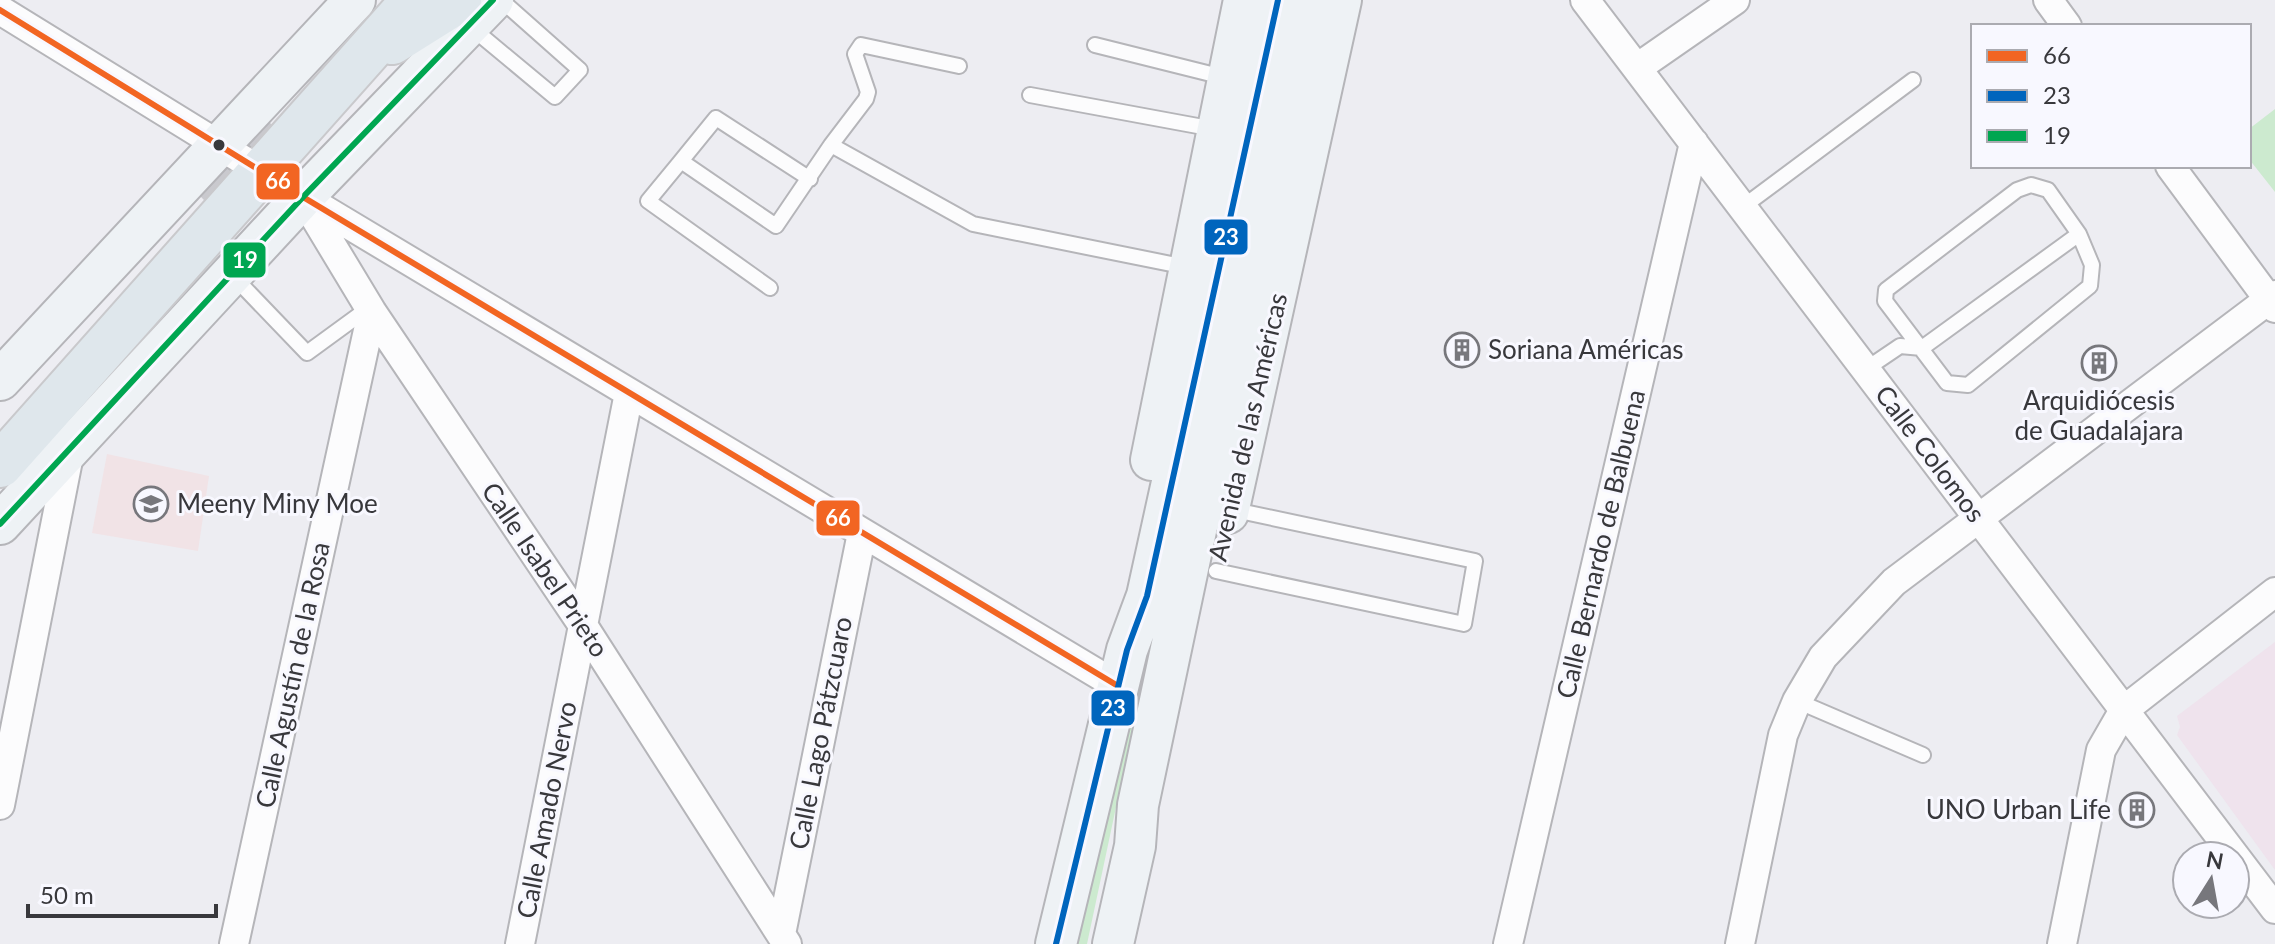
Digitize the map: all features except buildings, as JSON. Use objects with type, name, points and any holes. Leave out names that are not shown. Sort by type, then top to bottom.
[{"type":"main road","points":[[0,380],[355,0]]},
{"type":"main road","points":[[0,465],[414,0]]},
{"type":"main road","points":[[1122,668],[1129,593],[1163,389],[1244,0]]},
{"type":"main road","points":[[1056,944],[1122,668],[1147,596],[1278,0]]},
{"type":"main road","name":"Avenida de las Américas","points":[[1135,846],[1159,811],[1216,571],[1335,2]]},
{"type":"main road","name":"Avenida de las Américas","points":[[1113,944],[1135,846],[1138,805],[1335,2]]},
{"type":"main road","points":[[359,63],[473,9]]},
{"type":"main road","points":[[0,524],[473,9]]},
{"type":"main road","points":[[0,421],[203,199]]},
{"type":"street","name":"Calle Colomos","points":[[1585,0],[2275,909]]},
{"type":"street","points":[[1637,68],[1735,0]]},
{"type":"street","points":[[2048,0],[2066,24]]},
{"type":"street","points":[[0,10],[221,143],[303,197],[862,533],[1122,668]]},
{"type":"street","name":"Calle Bernardo de Balbuena","points":[[1508,944],[1694,143]]},
{"type":"street","points":[[1740,944],[1783,735],[1797,701],[1823,657],[1894,582],[2273,301],[2172,168]]},
{"type":"street","name":"Calle Isabel Prieto","points":[[303,197],[371,309],[584,627],[784,939]]},
{"type":"street","name":"Calle Agustín de la Rosa","points":[[234,944],[371,309]]},
{"type":"street","name":"Calle Amado Nervo","points":[[520,944],[629,393]]},
{"type":"street","points":[[0,805],[71,445]]},
{"type":"street","name":"Calle Lago Pátzcuaro","points":[[784,939],[862,533]]},
{"type":"street","points":[[2062,944],[2101,750],[2124,710],[2275,592]]},
{"type":"lane","points":[[473,9],[555,97],[580,70],[501,0]]},
{"type":"lane","points":[[681,161],[776,226],[866,99],[868,92],[855,54],[861,45],[959,66]]},
{"type":"lane","points":[[1095,45],[1228,78]]},
{"type":"lane","points":[[1744,206],[1913,80]]},
{"type":"lane","points":[[1030,95],[1218,130]]},
{"type":"lane","points":[[770,288],[648,201],[716,118],[810,179]]},
{"type":"lane","points":[[831,145],[973,224],[1189,268]]},
{"type":"lane","points":[[2031,185],[2048,190],[2079,234],[2092,265],[2090,286],[1968,385],[1947,383],[1885,301],[1886,290],[2017,190],[2031,185]]},
{"type":"lane","points":[[1900,346],[1922,348],[2079,234]]},
{"type":"lane","points":[[231,274],[307,353],[371,309]]},
{"type":"lane","points":[[1866,369],[1900,346],[1906,328]]},
{"type":"lane","points":[[1216,571],[1464,624],[1475,561],[1229,508]]},
{"type":"lane","points":[[1797,701],[1923,755]]},
{"type":"shaded area","name":"Meeny Miny Moe","points":[[107,454],[209,476],[198,551],[92,533]]},
{"type":"shaded area","points":[[2275,642],[2275,870],[2177,735],[2180,727],[2177,716]]},
{"type":"green space","points":[[2275,109],[2275,192],[2251,162],[2251,127]]},
{"type":"green space","points":[[1144,626],[1154,628],[1087,944],[1076,944]]},
{"type":"tunnel","points":[[203,199],[275,128]]},
{"type":"transit line","name":"19","points":[[0,524],[303,197],[493,0]]},
{"type":"transit line","name":"23","points":[[1056,944],[1127,650],[1147,596],[1278,0]]},
{"type":"transit line","name":"66","points":[[0,10],[303,197],[1118,686]]},
{"type":"place","name":"Soriana Américas","points":[[1462,350]]},
{"type":"place","name":"Arquidiócesis de Guadalajara","points":[[2099,363]]},
{"type":"place","name":"Meeny Miny Moe","points":[[151,504]]},
{"type":"place","name":"UNO Urban Life","points":[[2137,810]]}]
